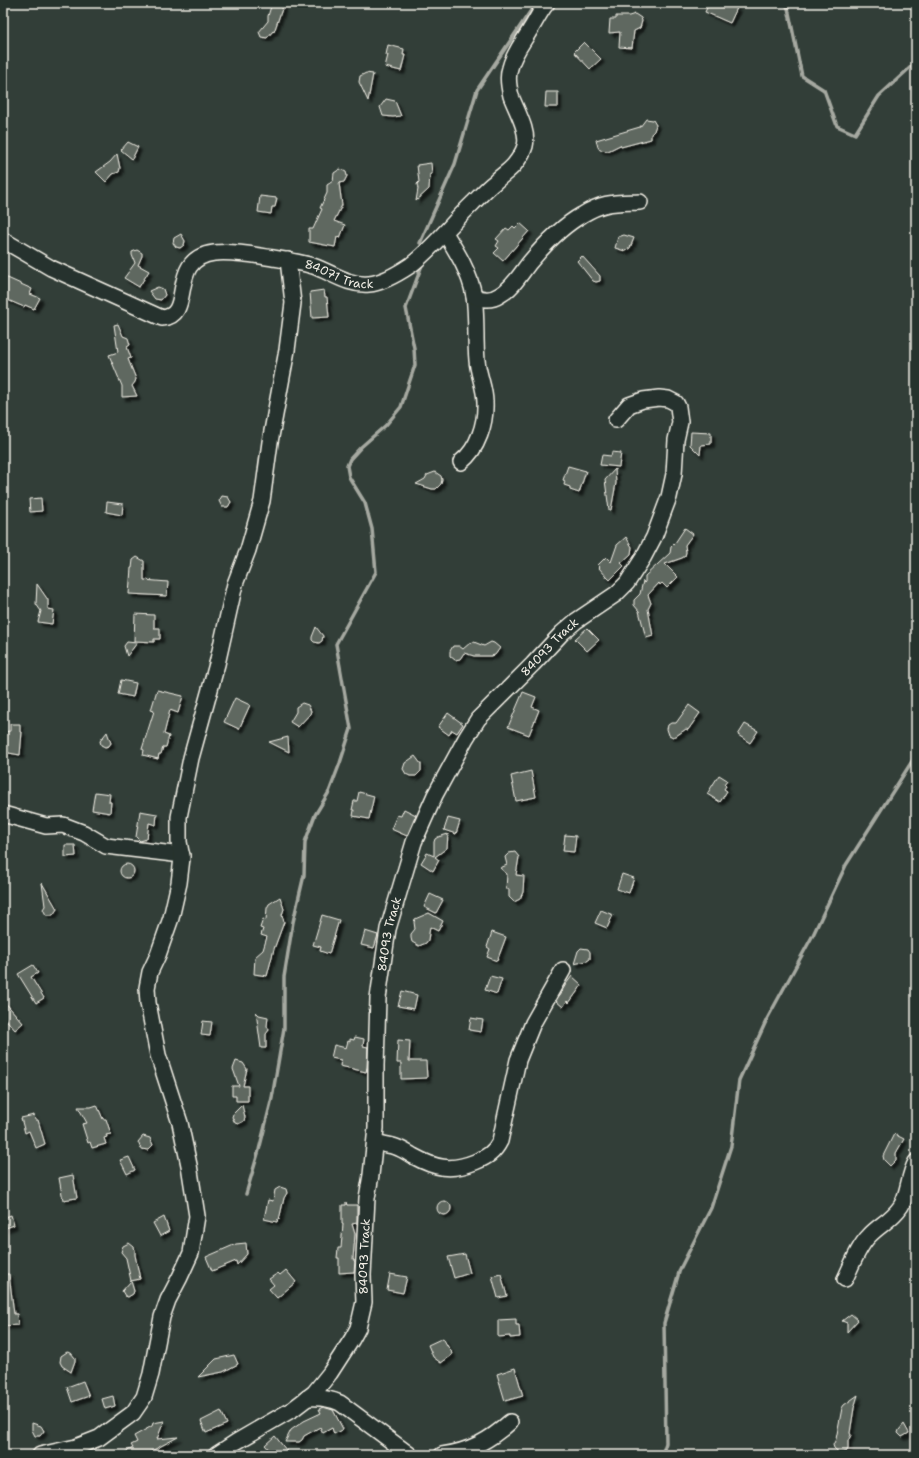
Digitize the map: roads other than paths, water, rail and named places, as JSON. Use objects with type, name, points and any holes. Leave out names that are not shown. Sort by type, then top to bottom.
[{"type":"street","name":"84071 Track","points":[[3,240],[51,268],[162,318],[172,316],[178,308],[184,277],[187,269],[194,260],[214,253],[243,253],[288,260],[313,266],[338,278],[368,284],[378,282],[395,275],[411,264],[445,233],[471,204],[513,166],[522,152],[525,146],[526,138],[511,95],[509,68],[547,3]]},
{"type":"street","points":[[474,296],[481,299],[490,299],[504,292],[554,236],[581,215],[595,207],[609,203],[640,202]]},
{"type":"street","points":[[445,233],[460,257],[474,296],[477,362],[485,401],[485,413],[481,430],[473,449],[461,462]]},
{"type":"street","points":[[40,1455],[76,1447],[99,1438],[133,1413],[144,1397],[151,1374],[162,1317],[168,1300],[191,1253],[197,1216],[189,1165],[180,1124],[158,1055],[151,1026],[147,988],[150,972],[158,955],[171,918],[182,868],[182,855],[179,842],[179,816],[185,784],[219,657],[235,584],[248,550],[262,501],[270,442],[287,350],[293,303],[288,260]]},
{"type":"street","name":"84093 Track","points":[[216,1455],[293,1409],[307,1398],[330,1373],[358,1328],[364,1302],[366,1198],[371,1175],[375,1142],[378,998],[388,929],[414,842],[436,795],[466,738],[478,719],[562,633],[576,621],[616,594],[627,582],[654,537],[669,497],[674,474],[676,440],[680,422],[678,407],[676,403],[659,398],[635,402],[629,405],[616,420]]},
{"type":"street","points":[[3,814],[46,826],[63,825],[84,833],[106,846],[182,855]]},
{"type":"street","points":[[375,1142],[396,1147],[433,1166],[444,1168],[453,1168],[469,1164],[485,1158],[495,1150],[500,1141],[518,1060],[533,1023],[563,970]]},
{"type":"street","points":[[845,1279],[867,1237],[893,1217],[901,1206],[916,1162]]},
{"type":"street","points":[[307,1398],[319,1397],[332,1399],[340,1403],[410,1455]]},
{"type":"street","points":[[442,1455],[482,1444],[498,1433],[510,1422]]},
{"type":"waterway","points":[[420,243],[455,164],[477,90],[536,3]]},
{"type":"waterway","points":[[785,3],[788,8],[802,76],[824,90],[837,126],[855,134],[879,96],[914,64],[916,65]]},
{"type":"waterway","points":[[246,1194],[272,1098],[284,1028],[284,977],[293,922],[304,875],[305,842],[315,815],[329,792],[351,729],[336,644],[376,572],[372,529],[365,503],[349,477],[347,466],[350,459],[386,425],[401,407],[415,365],[414,348],[406,308],[422,265]]},
{"type":"waterway","points":[[662,1455],[666,1443],[664,1323],[680,1269],[711,1208],[731,1146],[739,1080],[767,1019],[813,935],[846,865],[916,755]]}]
